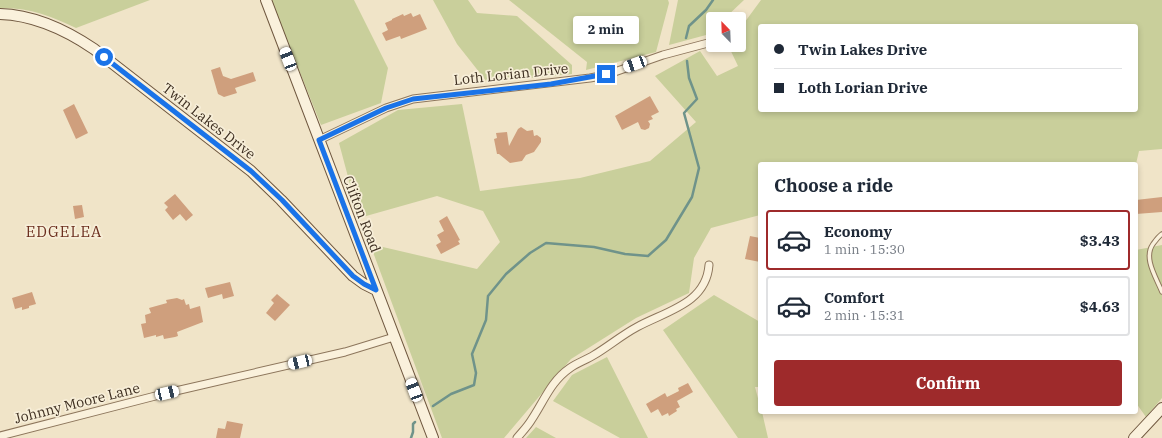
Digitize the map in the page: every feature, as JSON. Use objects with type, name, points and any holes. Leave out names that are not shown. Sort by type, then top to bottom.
[{"type":"street","name":"Clifton Road","points":[[266,0],[433,438]]},
{"type":"street","name":"Twin Lakes Drive","points":[[0,14],[15,15],[33,19],[58,28],[76,37],[94,49],[251,171],[282,200],[353,276],[376,290]]},
{"type":"street","name":"Loth Lorian Drive","points":[[319,140],[386,108],[413,99],[590,78],[706,44]]},
{"type":"street","points":[[517,438],[533,418],[550,388],[559,377],[569,368],[592,356],[625,334],[689,301],[705,284],[709,265]]},
{"type":"street","name":"Johnny Moore Lane","points":[[0,436],[167,393],[344,352],[394,337]]},
{"type":"street","points":[[1134,438],[1162,408]]},
{"type":"lane","points":[[1162,234],[1149,250],[1149,260],[1162,292]]},
{"type":"green space","points":[[0,0],[150,0],[76,28],[39,13],[20,9],[0,8]]},
{"type":"green space","points":[[271,0],[354,0],[388,68],[381,103],[321,125]]},
{"type":"green space","points":[[433,0],[468,0],[477,13],[517,16],[572,65],[572,74],[487,82],[457,44]]},
{"type":"green space","points":[[509,0],[668,0],[669,3],[656,52],[586,70],[587,62]]},
{"type":"green space","points":[[678,0],[744,0],[731,12],[706,12],[706,35],[669,45]]},
{"type":"green space","points":[[761,0],[1162,0],[1162,149],[1139,151],[1136,162],[758,162],[758,216],[711,228],[694,258],[689,293],[636,318],[571,359],[504,438],[442,438],[370,244],[477,269],[500,242],[483,211],[437,196],[359,218],[339,143],[398,110],[462,104],[480,191],[580,178],[650,161],[696,122],[655,76],[700,51],[717,76],[738,66],[731,52],[746,52],[746,20]]},
{"type":"green space","points":[[1162,245],[1162,398],[1146,417],[1138,406],[1138,250]]},
{"type":"green space","points":[[714,295],[758,321],[758,387],[755,387],[758,398],[758,414],[762,414],[768,438],[738,438],[663,330]]},
{"type":"green space","points":[[607,357],[648,438],[620,438],[553,401],[572,375]]},
{"type":"green space","points":[[536,427],[556,438],[526,438]]},
{"type":"building","points":[[411,13],[413,17],[420,14],[427,29],[401,39],[400,36],[386,41],[382,33],[388,30],[385,23],[403,14],[404,16]]},
{"type":"building","points":[[220,67],[223,76],[231,79],[253,72],[256,81],[235,88],[237,93],[224,97],[218,94],[211,70]]},
{"type":"building","points":[[650,96],[659,112],[651,116],[653,119],[648,121],[650,124],[649,128],[645,130],[641,129],[638,122],[622,130],[615,116]]},
{"type":"building","points":[[74,104],[88,133],[76,139],[63,110]]},
{"type":"building","points":[[521,127],[527,131],[533,130],[534,136],[537,135],[541,138],[541,142],[534,152],[526,155],[522,161],[510,163],[497,154],[494,139],[497,138],[496,133],[507,132],[509,146],[518,129]]},
{"type":"building","points":[[175,194],[193,215],[186,221],[180,214],[173,220],[165,210],[168,207],[164,203]]},
{"type":"building","points":[[1162,197],[1162,212],[1138,214],[1138,200]]},
{"type":"building","points":[[82,205],[84,217],[75,219],[73,206]]},
{"type":"building","points":[[447,216],[460,240],[458,241],[460,244],[441,254],[436,245],[441,242],[437,235],[444,231],[439,221]]},
{"type":"building","points":[[750,236],[758,238],[758,262],[745,259]]},
{"type":"building","points":[[230,282],[234,296],[223,299],[222,294],[208,298],[205,288]]},
{"type":"building","points":[[32,292],[36,304],[22,310],[22,307],[15,309],[12,298]]},
{"type":"building","points":[[277,294],[290,305],[275,321],[266,313],[274,303],[271,300]]},
{"type":"building","points":[[177,298],[182,300],[184,299],[186,305],[189,304],[190,309],[200,306],[203,322],[177,332],[178,336],[175,337],[164,339],[163,335],[156,337],[156,335],[144,338],[141,324],[146,323],[145,315],[151,313],[149,308],[167,303],[166,300]]},
{"type":"building","points":[[688,383],[693,392],[677,401],[680,407],[676,409],[677,411],[669,416],[668,413],[662,416],[658,409],[651,413],[646,404],[665,393],[667,397],[679,391],[678,388]]},
{"type":"building","points":[[227,421],[243,424],[240,438],[216,438],[218,428],[225,429]]},
{"type":"waterway","points":[[686,38],[689,26],[706,10],[713,0]]},
{"type":"waterway","points":[[433,406],[451,394],[474,385],[476,373],[472,354],[486,320],[488,296],[506,274],[530,253],[546,243],[594,247],[625,254],[648,256],[666,240],[692,197],[699,168],[684,113],[697,99],[689,78],[687,61]]},
{"type":"waterway","points":[[411,438],[413,424],[415,422]]},
{"type":"district","name":"EDGELEA","points":[[64,231]]},
{"type":"route","points":[[104,57],[251,171],[282,200],[353,276],[376,290],[319,140],[386,108],[413,99],[551,84],[606,74]]}]
